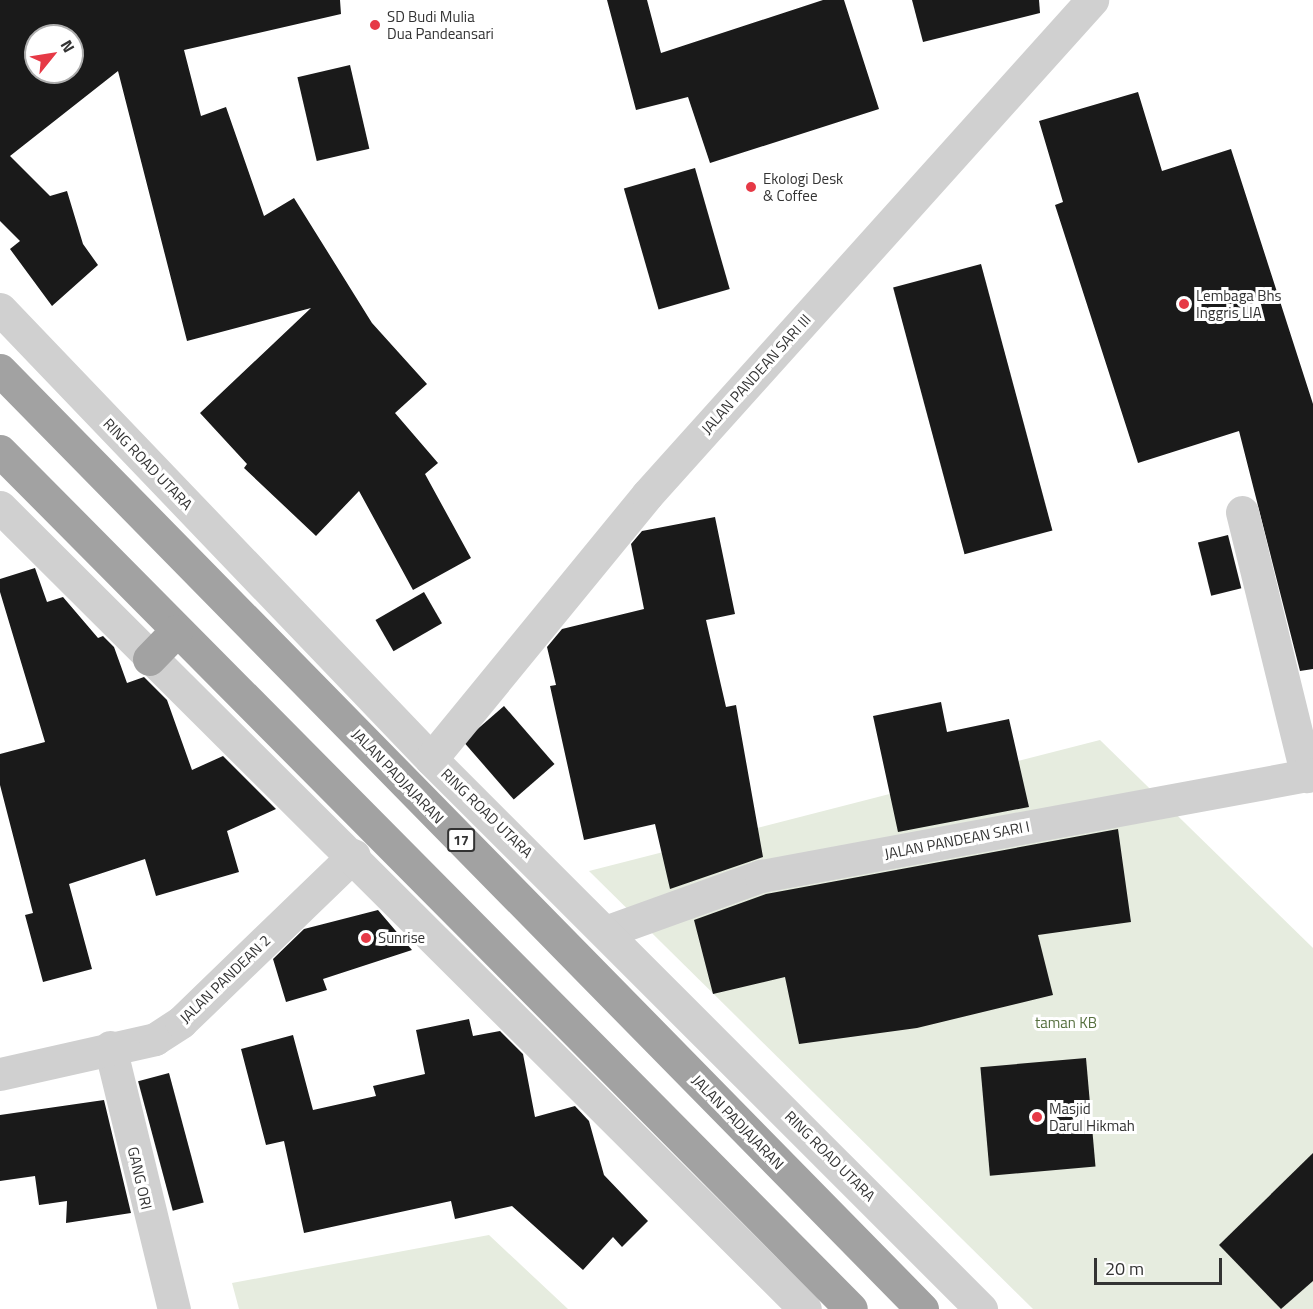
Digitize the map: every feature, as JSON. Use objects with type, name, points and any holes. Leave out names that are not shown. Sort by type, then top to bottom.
[{"type":"highway","name":"JALAN PADJAJARAN","points":[[0,370],[922,1309]]},
{"type":"highway","points":[[0,451],[851,1309]]},
{"type":"highway","points":[[149,659],[176,631]]},
{"type":"street","name":"JALAN PANDEAN SARI III","points":[[431,759],[646,495],[1092,0]]},
{"type":"street","name":"RING ROAD UTARA","points":[[0,309],[431,759],[608,931],[981,1309]]},
{"type":"street","points":[[0,507],[149,659],[354,855],[805,1309]]},
{"type":"street","points":[[1242,512],[1310,775]]},
{"type":"street","name":"JALAN PANDEAN SARI I","points":[[608,931],[761,876],[1310,775]]},
{"type":"street","name":"JALAN PANDEAN 2","points":[[0,1074],[110,1047],[155,1039],[181,1023],[354,855]]},
{"type":"street","name":"GANG ORI","points":[[110,1047],[174,1309]]},
{"type":"green space","name":"taman KB","points":[[1100,740],[1313,948],[1313,1309],[1033,1309],[589,871]]},
{"type":"green space","points":[[489,1235],[568,1309],[239,1309],[232,1283]]},
{"type":"building","points":[[0,0],[340,0],[341,14],[184,50],[201,116],[226,107],[264,216],[294,198],[372,323],[427,384],[395,413],[438,463],[425,474],[471,558],[413,590],[359,491],[316,536],[244,468],[247,464],[200,413],[311,308],[187,341],[118,71],[10,156],[50,196],[67,191],[83,244],[98,265],[52,306],[10,249],[20,241],[0,221]]},
{"type":"building","points":[[607,0],[647,0],[661,53],[823,0],[844,0],[879,109],[710,163],[688,97],[636,110]]},
{"type":"building","points":[[912,0],[1039,0],[1040,13],[923,42]]},
{"type":"building","points":[[350,65],[369,149],[317,161],[297,77]]},
{"type":"building","name":"Lembaga Bhs Inggris LIA","points":[[1138,92],[1162,171],[1231,149],[1313,404],[1313,669],[1300,671],[1239,431],[1138,463],[1055,205],[1063,202],[1039,121]]},
{"type":"building","points":[[695,168],[730,289],[659,310],[624,188]]},
{"type":"building","points":[[981,264],[1052,531],[965,554],[893,288]]},
{"type":"building","points":[[715,517],[735,614],[706,620],[726,707],[736,705],[763,857],[670,889],[655,824],[584,840],[550,686],[556,685],[547,647],[562,629],[644,609],[631,544],[642,531]]},
{"type":"building","points":[[1228,535],[1241,588],[1211,596],[1198,542]]},
{"type":"building","points":[[35,568],[47,602],[63,597],[98,638],[103,636],[114,647],[127,683],[144,677],[167,700],[192,770],[223,756],[276,809],[227,831],[239,872],[156,896],[145,859],[69,884],[92,969],[43,982],[25,915],[33,913],[0,785],[0,754],[45,742],[0,592],[0,579]]},
{"type":"building","points":[[424,592],[442,623],[394,651],[376,620]]},
{"type":"building","points":[[941,702],[947,732],[1009,719],[1029,807],[898,832],[873,716]]},
{"type":"building","points":[[504,706],[555,764],[514,800],[463,741]]},
{"type":"building","points":[[1118,829],[1131,922],[1038,935],[1053,995],[917,1028],[799,1044],[785,977],[713,994],[694,920],[766,894]]},
{"type":"building","points":[[378,910],[412,950],[323,979],[327,990],[286,1002],[273,959],[304,929]]},
{"type":"building","points":[[469,1019],[473,1036],[500,1031],[523,1054],[535,1117],[575,1106],[589,1121],[604,1175],[648,1221],[622,1247],[613,1237],[583,1270],[512,1206],[455,1219],[451,1201],[304,1233],[284,1141],[266,1145],[241,1049],[293,1035],[313,1110],[376,1096],[373,1086],[425,1074],[416,1030]]},
{"type":"building","name":"Masjid Darul Hikmah","points":[[1086,1058],[1095,1167],[990,1176],[980,1067]]},
{"type":"building","points":[[169,1073],[204,1202],[173,1211],[138,1081]]},
{"type":"building","points":[[104,1100],[131,1213],[66,1223],[67,1201],[39,1205],[35,1176],[0,1181],[0,1115]]},
{"type":"building","points":[[1313,1153],[1313,1281],[1281,1309],[1219,1245]]},
{"type":"place","name":"SD Budi Mulia Dua Pandeansari","points":[[375,25]]},
{"type":"place","name":"Ekologi Desk & Coffee","points":[[751,187]]},
{"type":"place","name":"Lembaga Bhs Inggris LIA","points":[[1184,304]]},
{"type":"place","name":"Sunrise","points":[[366,938]]},
{"type":"place","name":"Masjid Darul Hikmah","points":[[1037,1117]]}]
